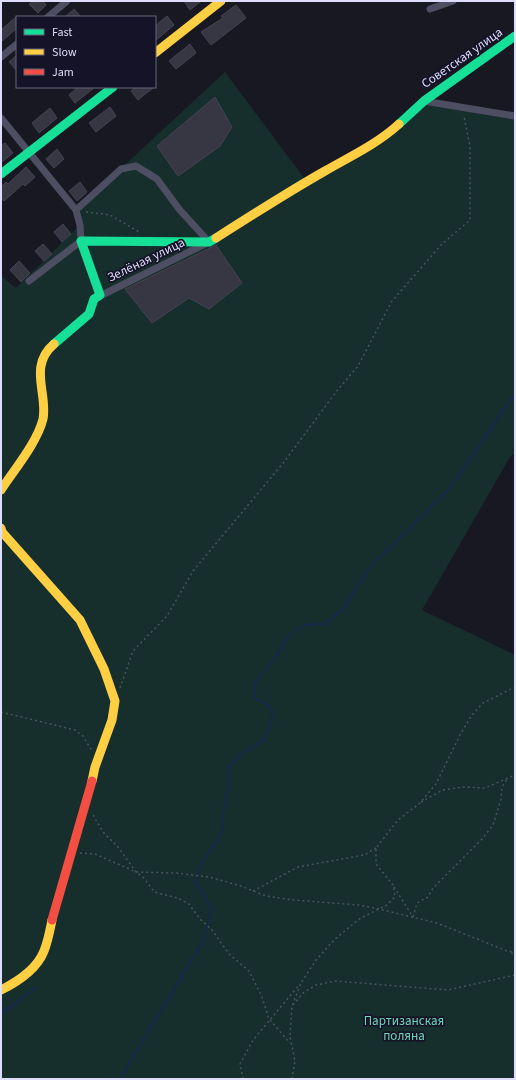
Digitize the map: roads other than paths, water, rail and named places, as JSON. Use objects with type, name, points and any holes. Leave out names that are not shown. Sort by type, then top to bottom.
[{"type":"street","points":[[49,16],[66,1]]},
{"type":"street","points":[[156,52],[221,1]]},
{"type":"street","points":[[430,9],[453,1]]},
{"type":"street","name":"Советская улица","points":[[209,242],[276,199],[371,145],[389,133],[424,101],[515,36]]},
{"type":"street","points":[[1,57],[16,45]]},
{"type":"street","points":[[1,174],[29,154],[112,88]]},
{"type":"street","points":[[424,101],[515,116]]},
{"type":"street","points":[[1,118],[76,210],[80,225],[81,240],[100,295],[94,299],[89,314],[48,349],[40,368],[43,418],[37,435],[1,490]]},
{"type":"street","points":[[76,210],[121,169],[136,166],[158,179],[179,209],[209,242]]},
{"type":"street","points":[[29,282],[81,240],[209,242]]},
{"type":"street","name":"Зелёная улица","points":[[94,299],[209,242]]},
{"type":"street","points":[[1,528],[2,532],[80,620],[104,669],[115,701],[112,720],[95,767],[90,794],[44,952],[34,966],[17,982],[1,990]]},
{"type":"waterway","points":[[120,1079],[202,943],[212,910],[195,881],[202,863],[222,833],[223,816],[228,787],[228,766],[243,753],[264,740],[273,717],[271,707],[255,698],[255,682],[272,663],[290,634],[305,625],[325,624],[342,610],[371,566],[449,489],[513,397]]},
{"type":"waterway","points":[[1,1014],[36,988]]},
{"type":"park label","name":"Партизанская поляна","points":[[404,1028]]}]
